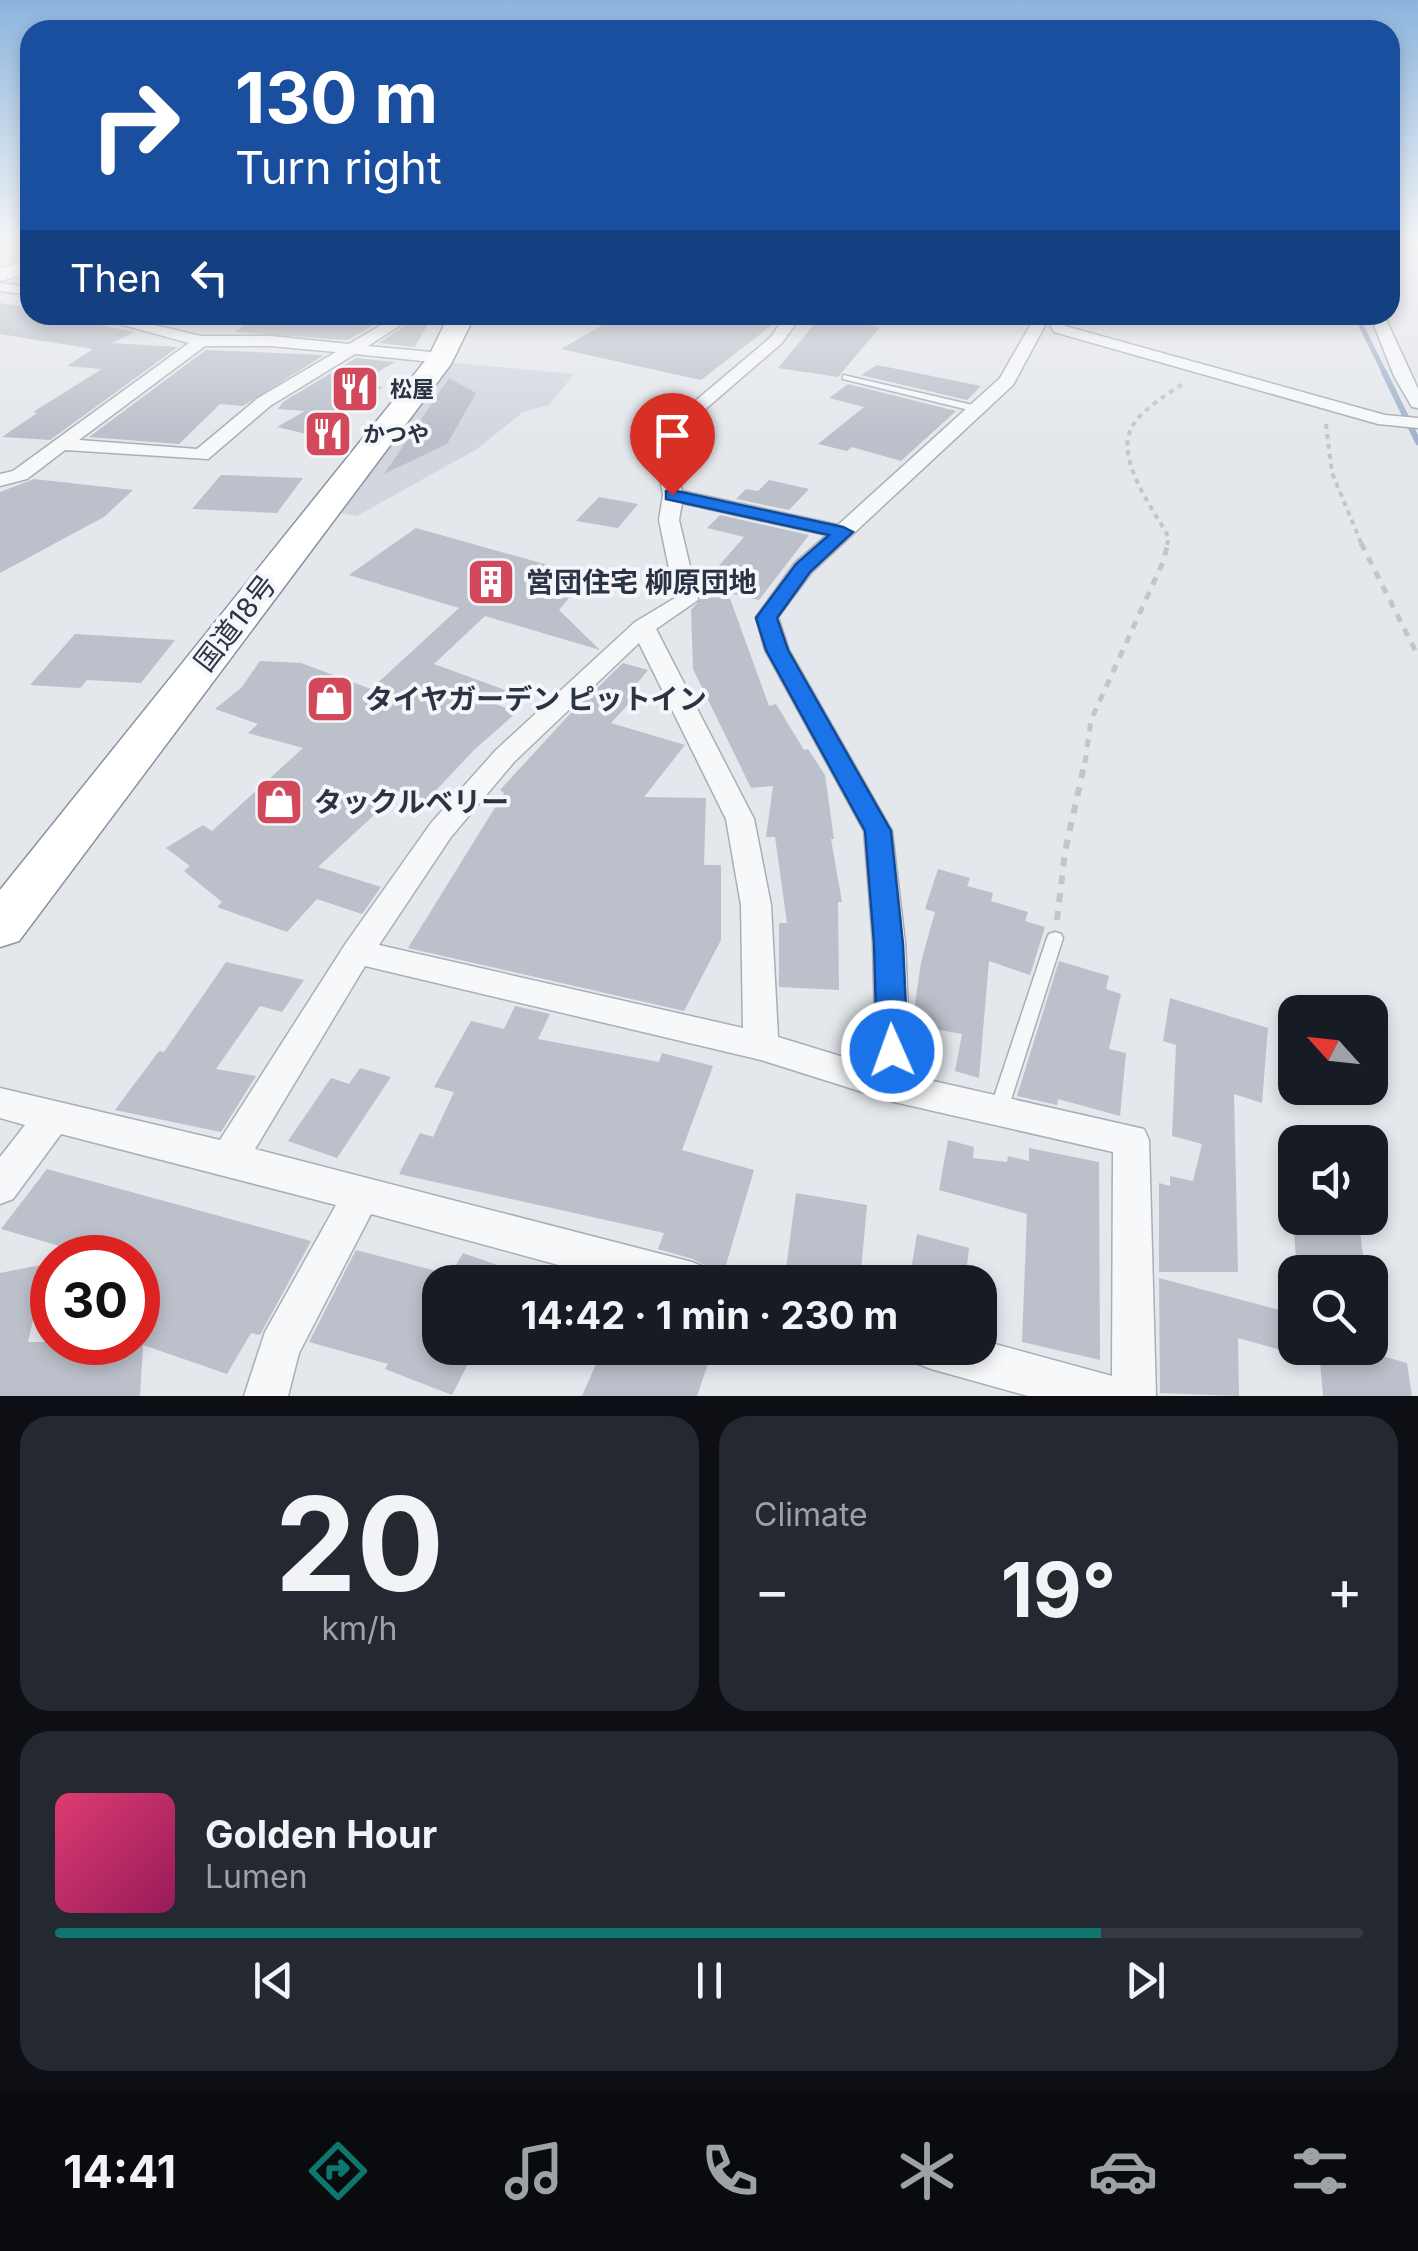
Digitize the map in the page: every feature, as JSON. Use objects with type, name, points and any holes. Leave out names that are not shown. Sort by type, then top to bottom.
[{"type":"highway","name":"国道18号","points":[[0,927],[441,358],[457,325]]},
{"type":"street","points":[[132,325],[200,342],[356,348],[441,358]]},
{"type":"street","points":[[57,444],[201,455],[264,402],[393,325]]},
{"type":"street","points":[[229,1159],[357,952],[441,830],[505,756],[642,627],[687,600],[669,520],[672,495],[665,456],[671,429],[777,340],[786,325]]},
{"type":"street","points":[[894,1087],[878,831],[777,650],[766,618],[803,568],[1008,381],[1037,325]]},
{"type":"street","points":[[1057,325],[1059,329],[1384,420],[1418,423]]},
{"type":"street","points":[[1381,325],[1418,403]]},
{"type":"street","points":[[0,480],[20,475],[200,342]]},
{"type":"street","points":[[672,495],[843,532]]},
{"type":"street","points":[[642,627],[740,818],[756,905],[761,1046]]},
{"type":"street","points":[[357,952],[761,1046],[894,1087],[1131,1140],[1134,1396]]},
{"type":"street","points":[[0,1104],[229,1159],[628,1265]]},
{"type":"street","points":[[0,1186],[52,1118]]},
{"type":"street","points":[[266,1396],[280,1347],[362,1194]]},
{"type":"street","points":[[993,1365],[1107,1396]]},
{"type":"lane","points":[[846,377],[976,409]]},
{"type":"lane","points":[[999,1108],[1056,938]]},
{"type":"path","points":[[1056,938],[1065,852],[1081,794],[1091,720],[1163,562],[1169,538],[1129,462],[1124,441],[1132,425],[1204,368]]},
{"type":"path","points":[[1331,404],[1324,434],[1335,484],[1418,656]]},
{"type":"shaded area","points":[[445,362],[574,374],[549,405],[523,412],[477,449],[357,516],[341,513]]},
{"type":"building","points":[[0,304],[7,304],[20,306],[20,325],[100,325],[135,332],[112,343],[178,347],[50,440],[2,437],[37,413],[33,412],[102,369],[67,366],[93,349],[0,334]]},
{"type":"building","points":[[244,325],[374,325],[348,340],[234,332]]},
{"type":"building","points":[[405,325],[427,325],[415,347],[379,343]]},
{"type":"building","points":[[603,325],[772,325],[701,380],[561,349]]},
{"type":"building","points":[[813,325],[880,327],[838,377],[778,368]]},
{"type":"building","points":[[206,350],[324,355],[243,406],[220,404],[179,444],[89,437]]},
{"type":"building","points":[[356,358],[395,362],[359,383],[383,387],[311,435],[277,427],[305,411],[278,409],[283,402]]},
{"type":"building","points":[[877,365],[981,386],[967,400],[861,375]]},
{"type":"building","points":[[449,378],[476,393],[447,444],[384,474]]},
{"type":"building","points":[[848,384],[956,411],[901,461],[852,447],[847,451],[818,444],[864,407],[829,398]]},
{"type":"building","points":[[221,475],[303,478],[277,513],[192,509]]},
{"type":"building","points":[[34,479],[133,490],[104,517],[0,573],[0,492]]},
{"type":"building","points":[[769,480],[809,489],[789,510],[736,499],[746,489],[758,491]]},
{"type":"building","points":[[599,497],[638,504],[618,528],[576,521]]},
{"type":"building","points":[[720,515],[809,535],[759,600],[728,593],[769,706],[776,704],[804,750],[808,749],[825,775],[842,902],[838,902],[839,990],[779,987],[779,923],[787,923],[775,837],[766,837],[773,786],[751,788],[693,669],[691,610],[710,588],[701,586],[744,537],[707,528]]},
{"type":"building","points":[[416,528],[587,576],[559,610],[600,650],[485,616],[434,664],[508,691],[493,703],[517,712],[427,800],[400,791],[318,867],[381,887],[362,914],[317,899],[287,932],[217,907],[222,902],[184,871],[190,866],[166,848],[203,825],[212,831],[303,748],[248,733],[258,724],[215,709],[241,688],[260,661],[301,663],[371,689],[459,608],[349,575]]},
{"type":"building","points":[[75,634],[175,640],[141,683],[87,680],[80,688],[30,685]]},
{"type":"building","points":[[623,663],[648,670],[626,697],[633,699],[611,723],[685,745],[644,797],[706,798],[704,865],[721,865],[721,940],[684,1011],[408,948],[504,793],[500,790]]},
{"type":"building","points":[[938,869],[970,878],[967,886],[993,893],[991,901],[1028,912],[1025,921],[1045,927],[1030,975],[989,961],[979,1078],[955,1071],[962,1034],[912,1025],[921,962],[935,912],[925,909]]},
{"type":"building","points":[[1059,961],[1109,976],[1106,989],[1121,994],[1109,1049],[1126,1053],[1120,1116],[1058,1099],[1057,1105],[1017,1096]]},
{"type":"building","points":[[226,962],[304,980],[282,1012],[260,1006],[216,1069],[256,1076],[221,1132],[115,1110],[159,1051],[164,1052]]},
{"type":"building","points":[[1170,998],[1268,1028],[1262,1103],[1234,1094],[1238,1272],[1159,1272],[1159,1183],[1170,1186],[1170,1176],[1193,1181],[1202,1144],[1172,1136],[1176,1045],[1163,1041]]},
{"type":"building","points":[[515,1006],[550,1014],[538,1039],[659,1062],[662,1053],[713,1066],[682,1150],[754,1170],[726,1265],[704,1265],[658,1249],[664,1233],[399,1174],[420,1133],[433,1137],[454,1092],[434,1087],[471,1021],[504,1029]]},
{"type":"building","points":[[360,1068],[391,1077],[337,1158],[288,1141],[331,1078],[349,1084]]},
{"type":"building","points":[[948,1140],[974,1147],[973,1158],[1007,1162],[1008,1156],[1029,1161],[1029,1148],[1099,1162],[1100,1360],[1022,1342],[1027,1214],[939,1190]]},
{"type":"building","points":[[47,1169],[311,1241],[260,1335],[251,1333],[227,1374],[160,1351],[160,1235],[30,1237],[1,1229]]},
{"type":"building","points":[[796,1193],[867,1205],[862,1265],[787,1265]]},
{"type":"building","points":[[917,1234],[969,1248],[967,1265],[912,1265]]},
{"type":"building","points":[[1294,1235],[1361,1235],[1363,1255],[1296,1255]]},
{"type":"building","points":[[356,1250],[422,1267],[422,1365],[467,1365],[452,1395],[385,1369],[388,1364],[309,1342]]},
{"type":"building","points":[[463,1253],[497,1265],[456,1265]]},
{"type":"building","points":[[30,1267],[30,1365],[142,1365],[140,1396],[0,1396],[0,1273]]},
{"type":"building","points":[[1159,1278],[1278,1310],[1278,1349],[1238,1338],[1239,1396],[1160,1393]]},
{"type":"building","points":[[1388,1358],[1407,1363],[1412,1396],[1323,1396],[1320,1365],[1388,1365]]},
{"type":"building","points":[[596,1365],[708,1365],[697,1396],[582,1396]]},
{"type":"waterway","points":[[1361,325],[1385,374]]},
{"type":"waterway","points":[[1384,372],[1418,442]]},
{"type":"place","name":"松屋","points":[[355,389]]},
{"type":"place","name":"かつや","points":[[328,434]]},
{"type":"place","name":"営団住宅 柳原団地","points":[[491,582]]},
{"type":"place","name":"タイヤガーデン ピットイン","points":[[330,699]]},
{"type":"place","name":"タックルベリー","points":[[279,802]]},
{"type":"route","points":[[672,495],[843,532],[803,568],[766,618],[777,650],[878,831],[892,1051]]}]
